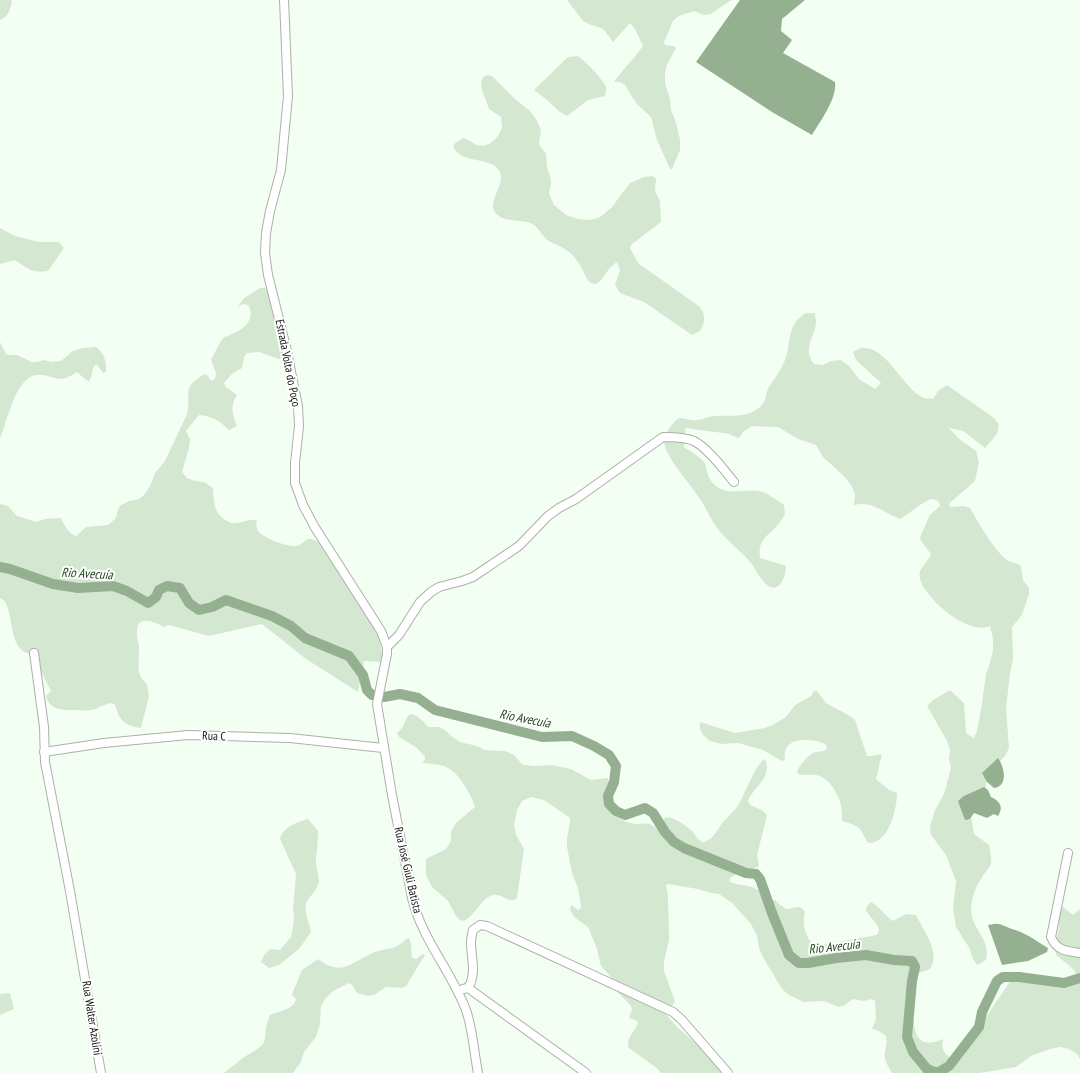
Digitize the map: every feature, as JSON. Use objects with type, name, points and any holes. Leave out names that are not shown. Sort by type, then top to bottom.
[{"type":"street","name":"Estrada Volta do Poço","points":[[284,0],[288,96],[280,170],[270,211],[265,253],[270,284],[286,347],[298,406],[299,426],[295,463],[296,483],[303,505],[314,526],[381,631],[387,648],[386,661],[379,688],[377,704]]},
{"type":"street","points":[[387,648],[399,635],[420,602],[431,592],[439,587],[462,581],[479,573],[519,546],[548,516],[576,499],[663,437],[674,437],[694,441],[710,454],[734,482]]},
{"type":"street","name":"Rua Walter Azolini","points":[[34,653],[44,727],[44,752],[101,1073]]},
{"type":"street","name":"Rua José Giuli Batista","points":[[377,704],[396,817],[416,912],[427,937],[457,990],[466,1011],[478,1073]]},
{"type":"street","name":"Rua C","points":[[44,752],[98,744],[183,735],[290,738],[384,748]]},
{"type":"street","points":[[1068,853],[1051,938],[1055,945],[1065,950],[1080,953]]},
{"type":"street","points":[[457,990],[468,988],[472,983],[473,972],[471,941],[473,930],[480,925],[487,926],[673,1012],[681,1019],[728,1073]]},
{"type":"street","points":[[468,988],[586,1073]]},
{"type":"shaded area","points":[[0,0],[11,0],[12,2],[7,15],[0,20]]},
{"type":"shaded area","points":[[567,0],[731,0],[711,14],[704,15],[694,11],[679,16],[673,21],[664,42],[665,45],[674,46],[676,48],[666,67],[665,75],[665,83],[670,99],[671,110],[676,122],[680,140],[680,150],[672,169],[670,169],[657,140],[651,117],[636,103],[625,85],[620,82],[614,82],[643,46],[635,29],[630,23],[613,42],[603,29],[583,21]]},
{"type":"shaded area","points":[[740,0],[805,0],[782,19],[781,31],[792,40],[783,53],[835,82],[834,95],[831,102],[812,135],[772,112],[696,62]]},
{"type":"shaded area","points":[[578,56],[601,79],[606,87],[606,94],[605,96],[588,100],[567,116],[534,90],[568,57]]},
{"type":"shaded area","points":[[487,75],[492,76],[515,99],[529,110],[536,119],[541,130],[539,144],[546,154],[547,167],[551,180],[549,193],[554,205],[566,215],[578,219],[590,220],[598,218],[612,207],[630,183],[644,177],[652,176],[656,178],[655,191],[660,201],[661,222],[632,244],[630,248],[638,263],[700,307],[704,319],[700,331],[692,335],[644,302],[620,293],[615,285],[620,270],[617,262],[598,283],[592,283],[588,281],[581,267],[573,256],[565,249],[546,239],[534,225],[525,222],[508,220],[499,216],[495,212],[493,202],[500,184],[500,172],[491,164],[467,158],[457,152],[453,147],[455,143],[463,138],[481,146],[489,144],[499,135],[501,131],[501,117],[489,109],[482,90],[481,82],[483,77]]},
{"type":"shaded area","points":[[0,228],[15,236],[39,242],[59,242],[64,248],[48,271],[34,271],[26,268],[15,260],[0,264]]},
{"type":"shaded area","points":[[260,288],[270,288],[283,343],[282,357],[279,359],[259,352],[247,353],[244,357],[242,368],[232,374],[224,383],[226,387],[237,395],[233,403],[232,410],[237,426],[229,430],[208,416],[199,415],[186,431],[190,439],[182,472],[187,478],[204,482],[213,488],[216,509],[220,516],[229,522],[234,523],[257,520],[256,524],[259,532],[282,544],[296,546],[308,539],[318,542],[373,625],[380,641],[382,655],[381,662],[364,661],[358,692],[306,659],[262,624],[209,636],[169,625],[164,627],[150,621],[142,621],[137,628],[139,646],[138,667],[140,676],[147,684],[149,696],[141,728],[127,724],[118,715],[115,705],[112,703],[89,710],[58,709],[51,705],[48,701],[46,696],[51,691],[32,654],[24,652],[15,641],[8,608],[5,601],[0,598],[0,504],[8,506],[17,516],[36,522],[45,519],[61,518],[69,531],[76,536],[86,527],[108,525],[116,518],[118,509],[121,505],[129,501],[139,499],[144,495],[150,486],[155,473],[165,461],[187,414],[188,391],[192,383],[205,374],[211,381],[215,379],[216,373],[211,360],[224,337],[240,330],[248,322],[250,311],[248,305],[243,304],[237,308],[244,298]]},
{"type":"shaded area","points":[[806,313],[815,313],[815,329],[809,348],[809,353],[814,364],[823,365],[831,361],[841,360],[849,366],[859,379],[875,389],[881,383],[856,360],[853,352],[860,348],[870,349],[879,353],[887,360],[909,386],[924,398],[933,399],[938,391],[947,385],[994,418],[999,425],[997,434],[985,448],[963,431],[949,428],[958,438],[976,451],[979,462],[975,481],[950,503],[949,506],[964,506],[970,508],[987,536],[1002,555],[1007,560],[1021,566],[1023,580],[1029,588],[1029,594],[1022,615],[1012,627],[1013,660],[1006,709],[1009,748],[1005,756],[987,776],[985,794],[971,816],[974,834],[989,845],[991,858],[990,867],[976,887],[971,908],[974,923],[986,945],[987,952],[986,960],[977,965],[972,957],[970,949],[956,927],[953,908],[956,881],[946,855],[931,835],[930,826],[935,810],[944,794],[951,768],[949,759],[950,750],[947,741],[927,706],[933,700],[950,690],[964,703],[966,733],[974,738],[977,731],[986,674],[993,650],[993,639],[990,626],[981,628],[971,626],[960,621],[939,606],[931,597],[920,579],[919,575],[921,569],[931,554],[921,541],[920,537],[930,515],[940,506],[939,502],[933,499],[930,500],[921,504],[900,519],[867,504],[854,505],[855,494],[852,487],[845,477],[822,456],[816,445],[798,439],[778,427],[752,426],[737,438],[726,433],[686,428],[684,447],[704,462],[710,479],[717,487],[728,491],[759,491],[769,495],[784,505],[785,514],[777,527],[764,539],[760,549],[760,558],[786,566],[784,578],[777,587],[774,588],[767,585],[748,559],[719,531],[700,499],[670,457],[664,443],[665,436],[669,429],[679,418],[697,420],[712,416],[746,414],[758,409],[763,404],[768,389],[781,369],[788,349],[792,328],[801,316]]},
{"type":"shaded area","points":[[0,342],[6,354],[17,355],[32,362],[43,360],[52,362],[61,361],[73,351],[83,348],[96,347],[99,349],[104,358],[106,372],[103,373],[97,365],[95,365],[89,381],[77,372],[63,379],[42,375],[33,376],[26,380],[19,388],[14,398],[0,438]]},
{"type":"shaded area","points":[[814,691],[817,691],[826,703],[855,720],[867,756],[882,754],[876,779],[889,790],[897,793],[897,800],[887,831],[876,842],[869,843],[858,828],[842,821],[839,798],[828,782],[820,776],[798,774],[798,769],[808,757],[813,753],[826,750],[827,746],[825,744],[817,741],[798,740],[789,744],[786,748],[785,760],[782,761],[763,750],[738,743],[722,744],[710,741],[703,735],[700,729],[700,722],[735,733],[765,728],[786,717],[795,705],[811,696]]},
{"type":"shaded area","points":[[410,714],[418,717],[428,727],[439,727],[445,730],[460,742],[477,746],[485,750],[505,751],[514,755],[523,765],[551,765],[571,769],[591,780],[607,778],[610,790],[607,803],[610,811],[615,816],[631,823],[650,824],[660,831],[662,830],[664,819],[667,817],[671,818],[687,827],[699,840],[703,842],[713,837],[724,821],[737,807],[757,767],[765,759],[767,771],[765,777],[748,801],[750,805],[762,810],[767,815],[757,855],[759,866],[738,873],[730,878],[730,882],[754,888],[765,898],[775,900],[786,909],[799,907],[803,909],[805,912],[805,930],[809,939],[815,946],[877,935],[879,931],[878,926],[866,911],[867,906],[871,902],[893,921],[906,914],[916,915],[930,940],[933,961],[929,970],[918,973],[913,976],[912,979],[915,1030],[917,1036],[927,1043],[943,1039],[942,1046],[944,1051],[953,1060],[976,1032],[1013,977],[1024,976],[1057,982],[1070,979],[1077,975],[1072,968],[1056,955],[1055,947],[1059,926],[1059,904],[1073,915],[1080,909],[1080,1059],[1077,1054],[1069,1049],[1061,1047],[1050,1049],[1031,1056],[1016,1067],[980,1073],[892,1073],[885,1058],[886,1036],[879,1031],[872,1029],[876,1019],[875,1001],[872,999],[864,1001],[853,999],[845,1005],[839,1007],[824,1001],[804,1002],[789,995],[782,989],[764,959],[759,948],[757,936],[751,924],[732,903],[719,894],[668,884],[666,885],[668,895],[669,940],[664,962],[664,971],[675,1001],[666,1011],[666,1014],[672,1022],[709,1056],[721,1073],[661,1073],[658,1069],[629,1048],[629,1038],[638,1023],[636,1020],[629,1018],[632,1010],[631,1006],[612,986],[611,977],[601,966],[596,946],[588,927],[574,917],[570,910],[571,905],[578,910],[581,907],[578,888],[572,873],[567,847],[570,818],[544,800],[531,797],[522,801],[517,810],[514,825],[516,835],[524,849],[517,898],[514,900],[509,900],[496,895],[488,897],[472,915],[464,921],[460,920],[456,916],[448,901],[432,887],[426,875],[426,859],[446,849],[451,841],[451,831],[456,823],[475,807],[467,790],[454,773],[444,766],[422,763],[425,760],[425,757],[417,748],[399,737],[397,733],[402,728],[406,718]]},
{"type":"shaded area","points":[[998,758],[1004,775],[1002,784],[994,788],[987,782],[982,773]]},
{"type":"shaded area","points":[[984,787],[988,790],[991,797],[999,802],[1001,807],[1000,813],[998,816],[994,814],[987,818],[974,813],[970,819],[965,820],[958,801],[964,796]]},
{"type":"shaded area","points":[[308,819],[318,831],[316,862],[319,881],[317,888],[306,905],[306,915],[311,932],[299,949],[279,965],[269,968],[261,962],[264,955],[270,949],[280,950],[291,937],[294,918],[293,909],[296,874],[280,839],[287,828],[295,823]]},
{"type":"shaded area","points":[[996,924],[1027,935],[1048,948],[1047,952],[1028,961],[1002,965],[988,925]]},
{"type":"shaded area","points":[[409,938],[412,958],[416,959],[423,954],[425,955],[406,986],[402,988],[386,987],[374,995],[368,996],[357,993],[349,983],[333,991],[325,999],[321,1006],[320,1024],[316,1037],[304,1052],[301,1062],[293,1073],[224,1073],[263,1044],[270,1015],[290,1007],[295,1002],[296,999],[292,994],[302,970],[318,959],[327,965],[341,968],[375,952],[395,947]]},
{"type":"shaded area","points":[[10,993],[14,1009],[0,1015],[0,994]]},
{"type":"waterway","name":"Rio Avecuía","points":[[0,567],[53,584],[78,588],[113,586],[127,591],[148,603],[156,597],[159,590],[167,586],[180,588],[189,603],[199,610],[212,607],[226,600],[272,616],[291,626],[305,638],[349,656],[363,675],[367,690],[372,695],[384,697],[400,694],[418,698],[435,710],[542,737],[572,736],[594,746],[609,755],[616,766],[614,782],[608,796],[609,804],[616,811],[625,815],[645,808],[653,813],[665,832],[674,842],[684,848],[746,873],[756,874],[760,879],[789,955],[799,963],[866,955],[894,960],[912,961],[915,967],[912,981],[907,1037],[913,1052],[927,1069],[937,1073],[949,1066],[979,1027],[982,1012],[997,981],[1003,977],[1019,977],[1064,983],[1080,978]]}]
